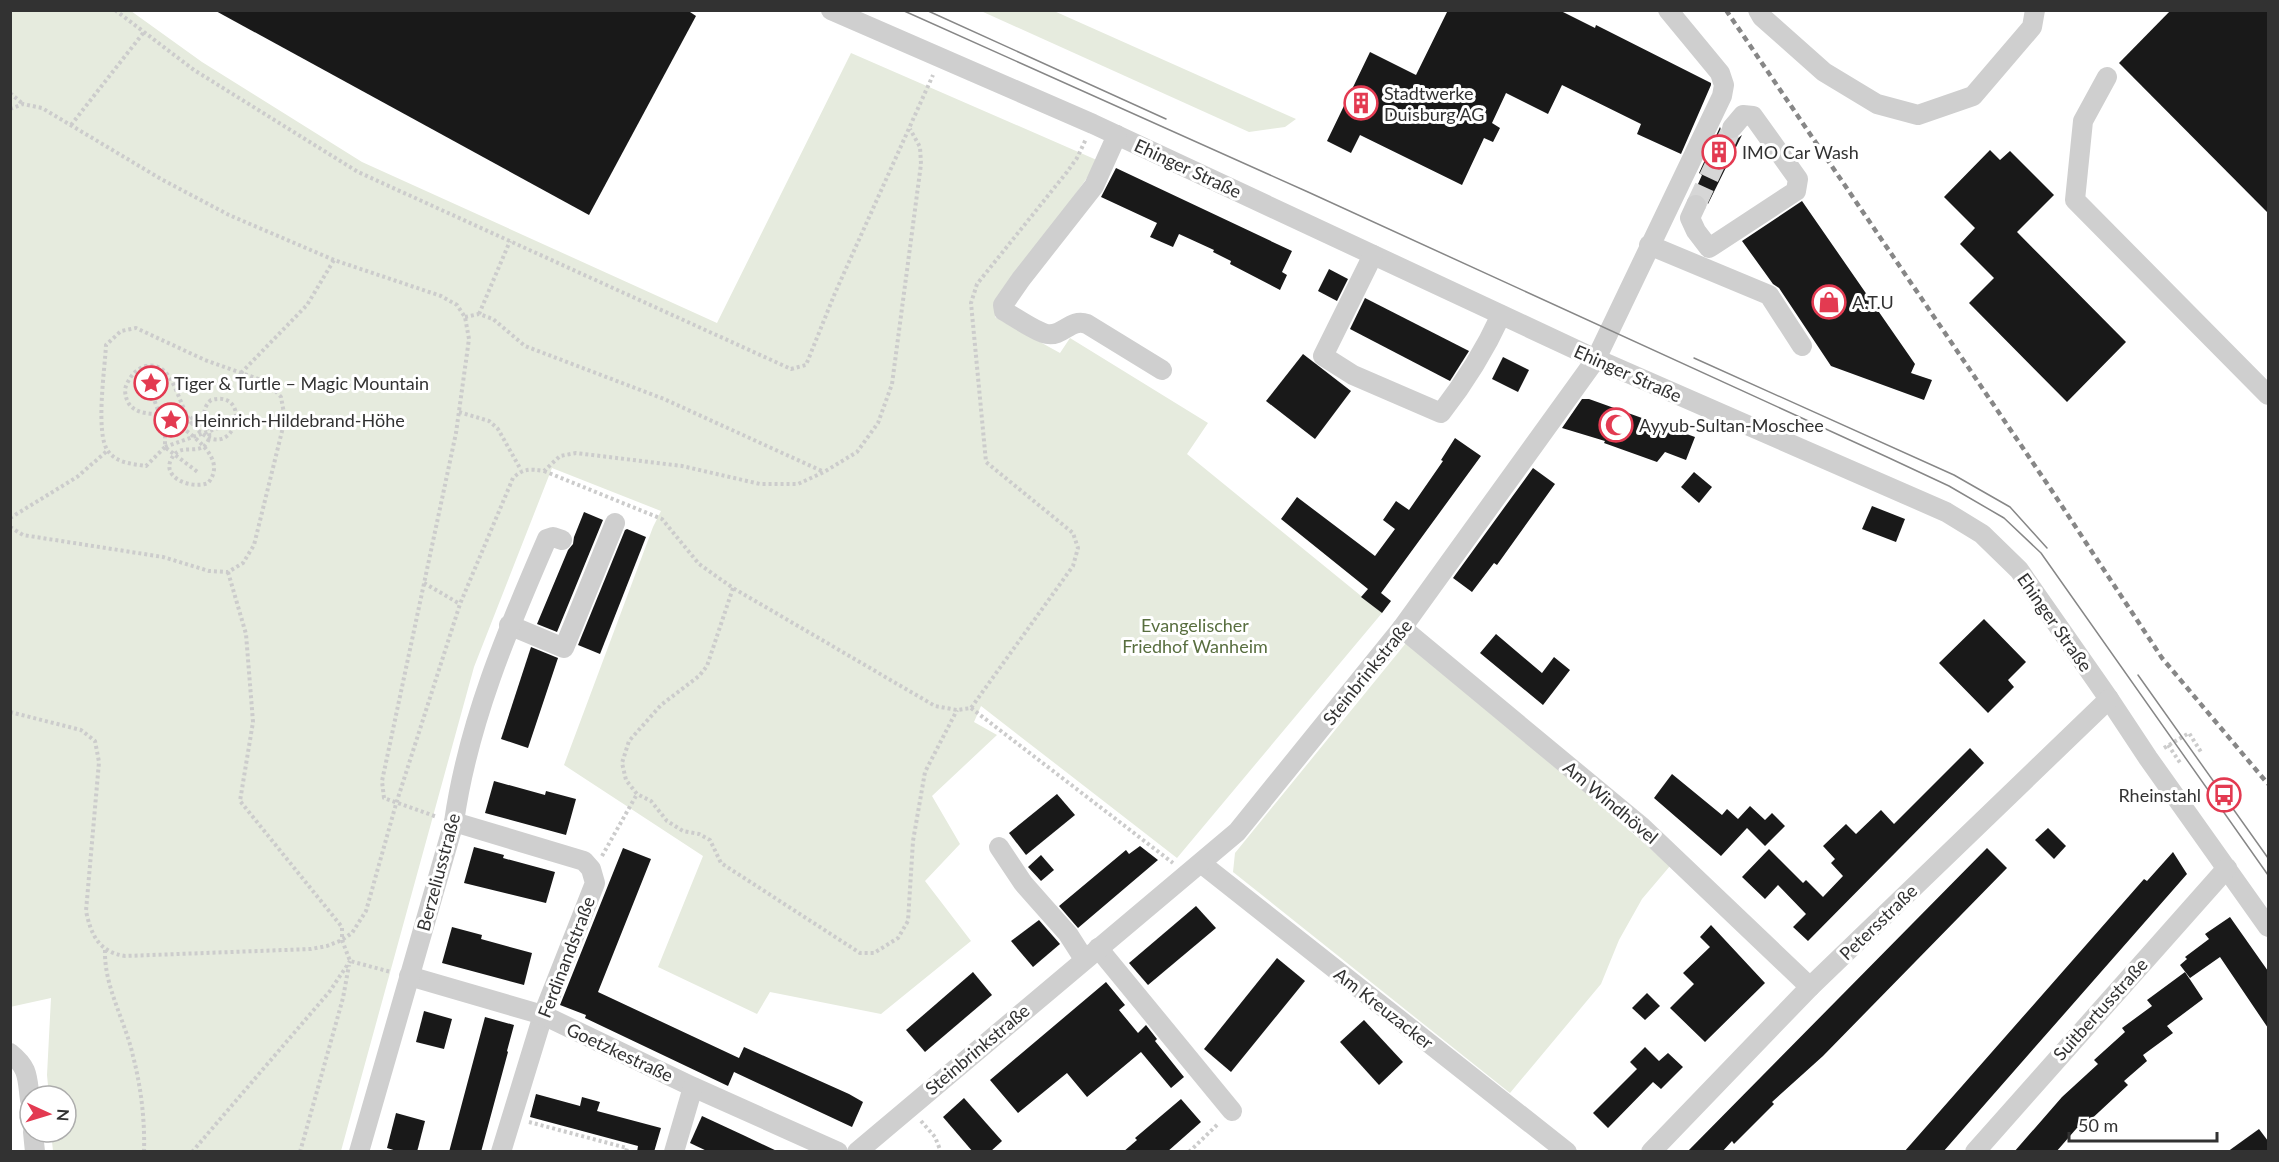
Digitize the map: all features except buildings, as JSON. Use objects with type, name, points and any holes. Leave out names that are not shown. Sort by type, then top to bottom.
[{"type":"street","name":"Ehinger Straße","points":[[831,10],[1093,124],[1596,359],[1946,512],[1982,534],[2019,570],[2268,927]]},
{"type":"street","name":"Steinbrinkstraße","points":[[857,1152],[1237,832],[1402,628],[1596,359],[1722,96],[1724,85],[1720,73],[1668,10]]},
{"type":"street","points":[[1758,10],[1762,17],[1824,72],[1876,104],[1918,115],[1973,96],[2032,27],[2035,10]]},
{"type":"street","points":[[2107,77],[2084,121],[2075,200],[2268,394]]},
{"type":"street","points":[[1696,205],[1690,218],[1708,248],[1796,191],[1798,179],[1754,116],[1743,115],[1732,128]]},
{"type":"street","points":[[1116,135],[1094,186],[1021,279],[1003,305],[1004,311],[1046,334],[1059,333],[1067,326],[1079,321],[1162,370]]},
{"type":"street","points":[[1649,245],[1769,295],[1802,346]]},
{"type":"street","points":[[1373,255],[1323,356],[1353,375],[1441,413],[1463,384],[1489,342],[1501,315]]},
{"type":"street","points":[[509,625],[564,648],[615,523]]},
{"type":"street","name":"Berzeliusstraße","points":[[358,1152],[454,822],[459,790],[486,690],[509,625],[547,539],[552,537],[562,540]]},
{"type":"street","name":"Am Windhövel","points":[[1402,628],[1642,827],[1810,987]]},
{"type":"street","name":"Petersstraße","points":[[1651,1152],[1810,987],[2109,699]]},
{"type":"street","points":[[454,822],[584,861],[591,869]]},
{"type":"street","points":[[999,848],[1023,883],[1068,934],[1091,954],[1232,1111]]},
{"type":"street","name":"Suitbertusstraße","points":[[1975,1152],[2227,868]]},
{"type":"street","name":"Ferdinandstraße","points":[[501,1152],[543,1015],[595,883],[591,869]]},
{"type":"street","name":"Am Kreuzacker","points":[[1195,869],[1567,1152]]},
{"type":"street","name":"Goetzkestraße","points":[[409,976],[543,1015],[693,1087],[838,1152]]},
{"type":"street","points":[[10,1053],[22,1063],[27,1072],[28,1084]]},
{"type":"street","name":"Goetzkestraße","points":[[674,1152],[693,1087]]},
{"type":"path","points":[[114,10],[194,70],[358,172],[791,369],[806,365],[835,293],[940,58]]},
{"type":"path","points":[[71,125],[144,32]]},
{"type":"path","points":[[10,93],[23,104],[42,108],[161,179],[229,215],[334,260],[441,296],[457,305],[465,317],[469,339],[459,412],[382,781],[384,798],[429,814]]},
{"type":"path","points":[[10,109],[23,104]]},
{"type":"path","points":[[971,708],[1073,566],[1078,548],[1073,533],[986,462],[971,303],[977,284],[1077,158],[1093,124]]},
{"type":"path","points":[[544,471],[560,456],[576,453],[682,466],[760,484],[798,484],[824,472],[857,452],[878,423],[892,384],[921,164],[920,147],[910,129]]},
{"type":"path","points":[[479,314],[510,241]]},
{"type":"path","points":[[241,373],[307,305],[334,260]]},
{"type":"path","points":[[465,317],[479,314],[493,319],[525,346],[664,399],[824,472]]},
{"type":"path","points":[[10,527],[23,535],[163,557],[209,571],[228,572],[243,563],[254,545],[285,419],[280,397],[267,382],[205,360],[136,328],[121,331],[106,345],[101,426],[107,451],[124,463],[146,466],[165,447],[218,428],[222,419]]},
{"type":"path","points":[[142,368],[131,376],[127,383],[125,396],[128,402],[140,413],[173,415],[185,418],[194,420],[200,424],[199,426],[193,424],[185,420],[171,418],[201,444],[206,450],[212,456],[215,471],[208,483],[194,486],[180,482],[174,478],[170,469],[171,462],[174,455],[180,451],[202,448],[208,441],[209,434],[204,418],[207,404],[211,400],[229,402],[236,411],[237,422],[231,433],[215,440],[208,438],[199,433],[194,427],[188,421],[184,413],[170,376],[156,366],[142,368]]},
{"type":"path","points":[[142,368],[165,429],[165,447]]},
{"type":"path","points":[[459,412],[489,421],[498,429],[521,470]]},
{"type":"path","points":[[165,447],[199,472]]},
{"type":"path","points":[[10,518],[77,477],[107,451]]},
{"type":"path","points":[[10,712],[81,730],[95,741],[99,762],[86,911],[89,928],[105,950],[126,956],[311,949],[342,940],[352,933],[366,911],[396,804],[460,604],[513,478],[521,470],[528,468],[544,471],[662,519],[699,564],[733,588],[934,706],[957,710],[971,708],[1195,869]]},
{"type":"path","points":[[228,572],[246,634],[252,722],[240,801],[342,927],[342,940],[350,961],[343,998],[300,1152]]},
{"type":"path","points":[[424,583],[460,604]]},
{"type":"path","points":[[733,588],[707,666],[699,676],[661,705],[629,741],[622,763],[626,780],[637,794],[651,801],[667,820],[683,831],[699,834],[710,840],[721,863],[860,953],[874,953],[898,938],[908,921],[913,841],[925,772],[957,710]]},
{"type":"path","points":[[2148,758],[2189,733],[2200,752]]},
{"type":"path","points":[[2168,745],[2181,764]]},
{"type":"path","points":[[591,869],[605,853],[637,794]]},
{"type":"path","points":[[105,950],[109,982],[133,1055],[144,1123],[144,1152]]},
{"type":"path","points":[[350,961],[409,976]]},
{"type":"path","points":[[192,1152],[330,991],[350,961]]},
{"type":"path","points":[[909,1106],[935,1137],[941,1152]]},
{"type":"path","points":[[1189,1152],[1232,1111]]},
{"type":"path","points":[[511,1117],[627,1148],[626,1152]]},
{"type":"green space","name":"Evangelischer Friedhof Wanheim","points":[[10,11],[131,11],[202,62],[362,162],[717,323],[851,53],[1099,161],[1003,296],[995,317],[1060,353],[1070,338],[1208,423],[1187,454],[1382,613],[1177,858],[981,706],[974,722],[997,735],[932,796],[960,844],[925,881],[971,941],[881,1014],[770,992],[757,1014],[658,967],[703,856],[564,765],[661,511],[552,468],[474,667],[341,1151],[53,1151],[52,1144],[78,1144],[78,1084],[48,1084],[51,998],[10,1007]]},
{"type":"green space","points":[[981,11],[1054,11],[1296,119],[1285,127],[1249,132]]},
{"type":"green space","points":[[1406,643],[1505,721],[1670,866],[1642,899],[1619,940],[1601,984],[1510,1093],[1233,872],[1235,853]]},
{"type":"tunnel","points":[[1696,205],[1732,128]]},
{"type":"tram line","points":[[902,10],[1308,192],[1887,457],[1949,486],[2004,518],[2041,553],[2268,875]]},
{"type":"tram line","points":[[926,10],[1166,119]]},
{"type":"tram line","points":[[1694,358],[1954,475],[2010,507],[2047,548]]},
{"type":"tram line","points":[[2138,675],[2268,858]]},
{"type":"railway","points":[[1726,10],[2050,488],[2162,658],[2268,784]]},
{"type":"place","name":"Stadtwerke Duisburg AG","points":[[1361,103]]},
{"type":"place","name":"IMO Car Wash","points":[[1719,152]]},
{"type":"place","name":"A.T.U","points":[[1829,302]]},
{"type":"place","name":"Tiger & Turtle – Magic Mountain","points":[[151,383]]},
{"type":"place","name":"Heinrich-Hildebrand-Höhe","points":[[171,420]]},
{"type":"place","name":"Ayyub-Sultan-Moschee","points":[[1616,425]]},
{"type":"place","name":"Rheinstahl","points":[[2224,795]]}]
